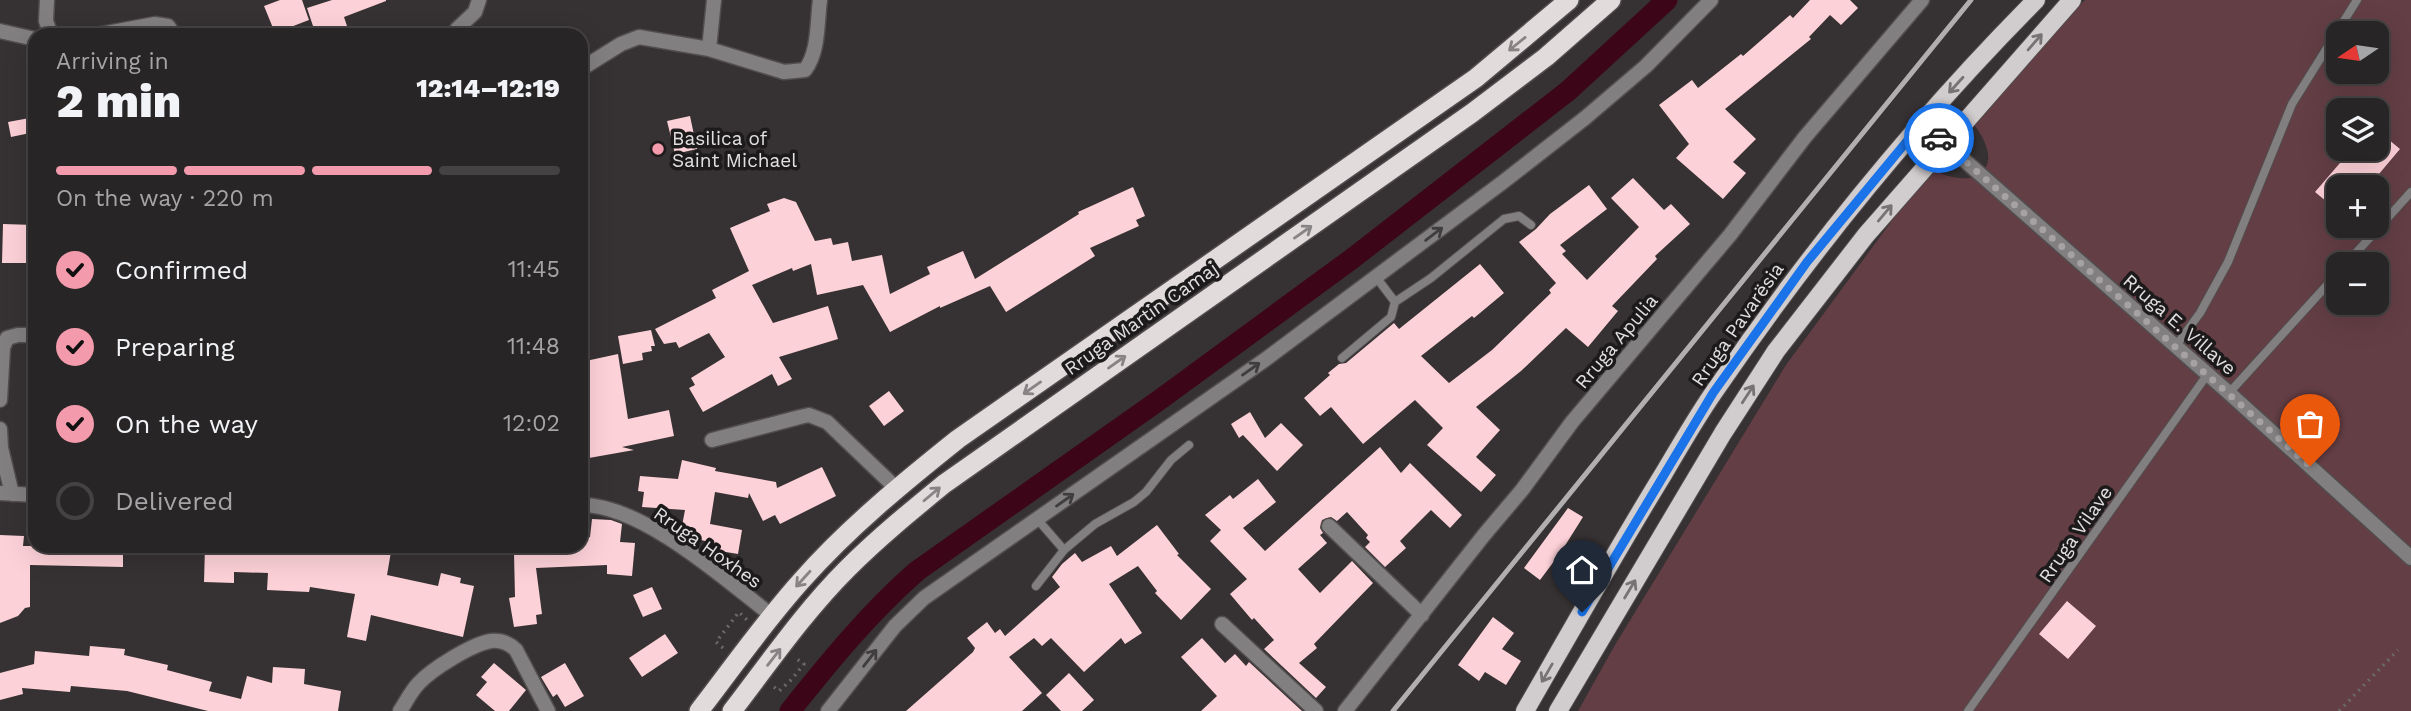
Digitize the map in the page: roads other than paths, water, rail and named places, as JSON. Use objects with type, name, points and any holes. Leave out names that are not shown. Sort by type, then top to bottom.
[{"type":"highway","name":"Rruga Martin Camaj","points":[[699,711],[771,615],[835,545],[896,488],[958,439],[1476,78],[1569,0]]},
{"type":"highway","name":"Rruga Martin Camaj","points":[[732,711],[805,617],[846,570],[944,484],[1472,113],[1546,57],[1611,0]]},
{"type":"main road","name":"Rruga Pavarësia","points":[[1525,711],[1713,393],[1807,262],[1922,123],[2036,0]]},
{"type":"main road","points":[[1558,711],[1723,433],[1776,351],[1866,235],[2072,0]]},
{"type":"street","points":[[47,0],[46,21],[48,28]]},
{"type":"street","points":[[461,28],[475,12],[479,0]]},
{"type":"street","points":[[709,49],[714,0]]},
{"type":"street","points":[[588,65],[621,44],[639,37],[709,49],[784,72],[805,70],[814,51],[820,0]]},
{"type":"street","points":[[828,711],[895,626],[924,598],[1266,359],[1376,277],[1585,118],[1646,66],[1711,0]]},
{"type":"street","name":"Rruga Apulia","points":[[1345,711],[1522,490],[1572,422],[1713,254],[1805,137],[1922,0]]},
{"type":"street","points":[[134,28],[155,24],[169,28]]},
{"type":"street","points":[[0,31],[28,37]]},
{"type":"street","name":"Rruga E. Villave","points":[[1922,123],[2229,393],[2411,558]]},
{"type":"street","points":[[0,400],[3,348],[7,338],[28,335]]},
{"type":"street","points":[[712,440],[800,417],[818,417],[827,422],[896,488]]},
{"type":"street","points":[[0,429],[6,494],[28,495]]},
{"type":"street","name":"Rruga Hoxhes","points":[[588,506],[605,507],[647,526],[695,556],[771,615]]},
{"type":"street","points":[[1329,526],[1422,615]]},
{"type":"street","points":[[1222,624],[1316,711]]},
{"type":"street","points":[[400,711],[418,683],[433,670],[481,644],[492,641],[509,643],[516,650],[548,711]]},
{"type":"lane","points":[[2175,347],[2200,313],[2228,262],[2292,104],[2357,0]]},
{"type":"lane","points":[[2357,252],[2411,192]]},
{"type":"lane","points":[[1342,358],[1391,317],[1395,302],[1431,278],[1504,219],[1519,216],[1531,225]]},
{"type":"lane","points":[[1376,277],[1395,302]]},
{"type":"lane","points":[[2229,393],[2326,286]]},
{"type":"lane","name":"Rruga Vilave","points":[[1968,711],[2207,375]]},
{"type":"lane","points":[[1037,586],[1064,550],[1095,524],[1146,492],[1171,460],[1189,445]]},
{"type":"lane","points":[[1038,520],[1064,550]]},
{"type":"waterway","points":[[790,711],[866,621],[917,571],[1158,401],[1353,258],[1568,91],[1667,0]]},
{"type":"railway","points":[[1393,711],[1971,0]]},
{"type":"place","name":"Basilica of Saint Michael","points":[[658,149]]}]
